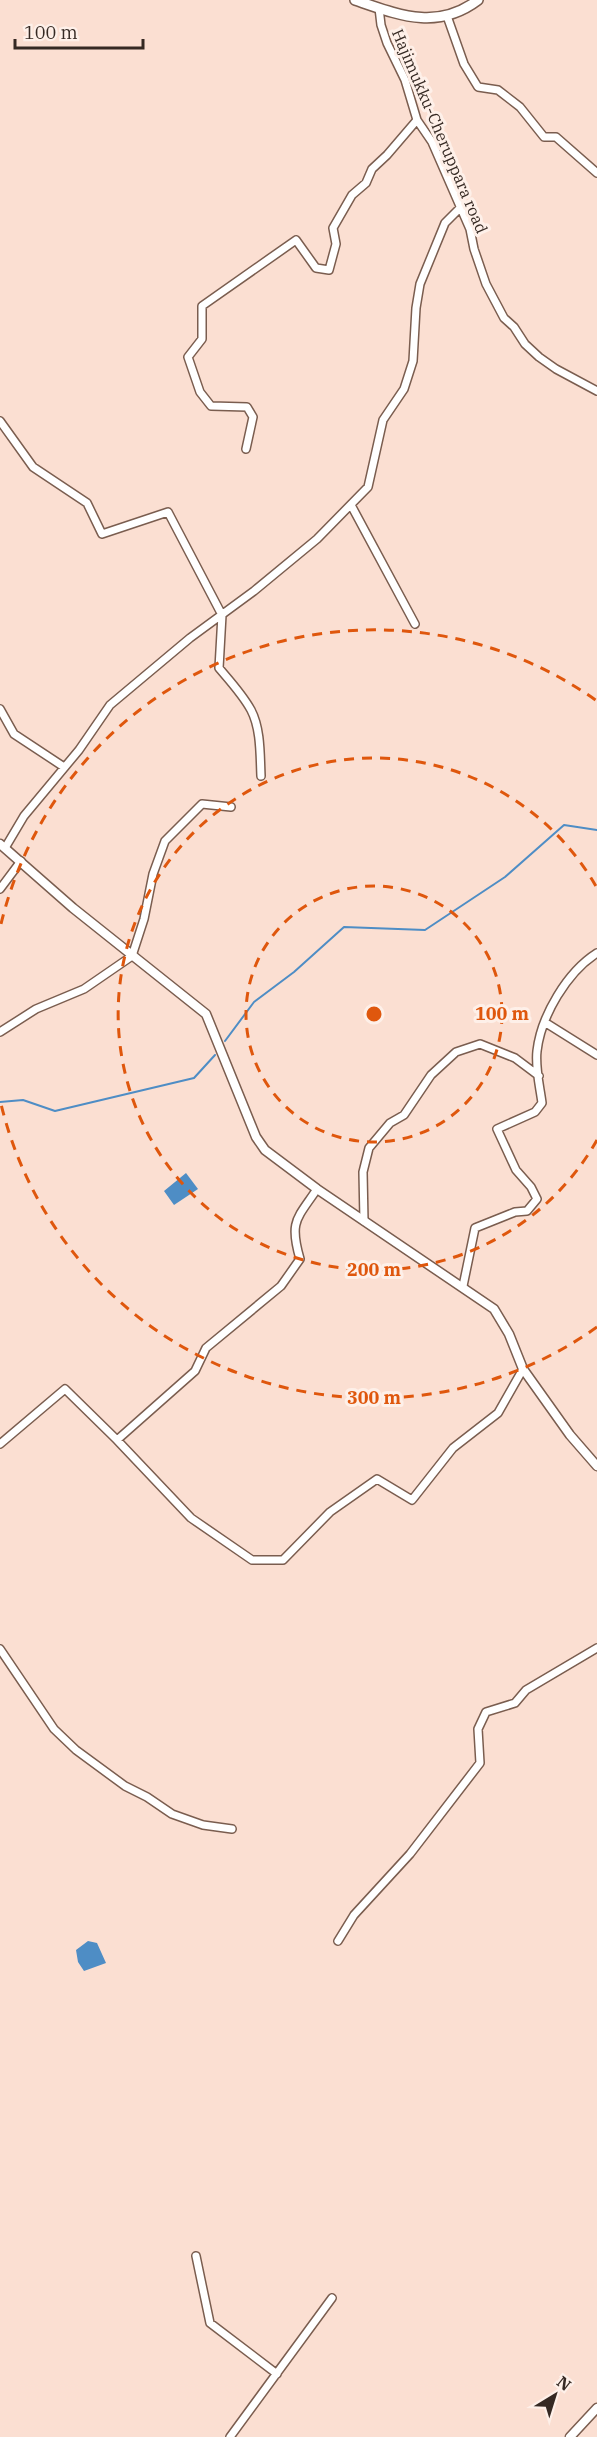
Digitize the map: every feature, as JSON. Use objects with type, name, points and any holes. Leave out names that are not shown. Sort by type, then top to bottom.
[{"type":"main road","points":[[355,0],[400,15],[423,19],[447,16],[463,10],[478,0]]},
{"type":"street","name":"Hajimukku-Cheruppara road","points":[[379,8],[387,43],[405,80],[417,120],[432,142],[470,229],[486,284],[504,318],[525,345],[539,357],[597,391]]},
{"type":"street","points":[[447,16],[464,64],[478,87],[498,90],[520,107],[544,137],[556,136],[597,174]]},
{"type":"street","points":[[246,449],[253,417],[247,407],[211,406],[200,392],[188,357],[202,339],[202,306],[296,240],[316,268],[329,270],[336,244],[333,228],[352,195],[366,183],[372,168],[387,155],[417,120]]},
{"type":"street","points":[[460,208],[445,223],[420,284],[416,308],[413,361],[406,382],[383,420],[368,488],[317,539],[110,705],[2,846],[73,909],[206,1014],[256,1137],[265,1150],[317,1189],[494,1309],[509,1334],[524,1369],[570,1435],[597,1466]]},
{"type":"street","points":[[0,421],[33,467],[87,503],[102,534],[168,512],[222,615],[219,668],[236,687],[252,711],[258,736],[261,776]]},
{"type":"street","points":[[351,505],[414,624]]},
{"type":"street","points":[[0,709],[14,734],[64,767]]},
{"type":"street","points":[[0,1032],[36,1009],[84,988],[132,956],[144,919],[153,874],[165,841],[202,804],[231,807]]},
{"type":"street","points":[[0,889],[21,861]]},
{"type":"street","points":[[463,1286],[475,1228],[515,1212],[527,1211],[537,1199],[516,1170],[497,1129],[536,1112],[542,1103],[537,1052],[554,1001],[584,961],[597,953]]},
{"type":"street","points":[[546,1023],[597,1055]]},
{"type":"street","points":[[364,1221],[363,1172],[369,1148],[390,1122],[404,1115],[431,1075],[456,1052],[480,1044],[515,1058],[539,1076]]},
{"type":"street","points":[[117,1440],[195,1371],[206,1348],[281,1286],[300,1258],[294,1238],[294,1222],[317,1189]]},
{"type":"street","points":[[0,1444],[65,1389],[191,1518],[252,1560],[283,1560],[330,1512],[377,1479],[412,1500],[453,1448],[498,1413],[524,1369]]},
{"type":"street","points":[[338,1941],[354,1916],[410,1854],[480,1763],[478,1730],[486,1712],[515,1703],[526,1690],[597,1648]]},
{"type":"street","points":[[0,1649],[54,1729],[76,1750],[124,1786],[147,1797],[172,1814],[203,1825],[232,1829]]},
{"type":"street","points":[[196,2256],[210,2323],[277,2374]]},
{"type":"street","points":[[230,2437],[332,2298]]},
{"type":"street","points":[[570,2437],[597,2408]]},
{"type":"water","points":[[186,1173],[198,1189],[174,1205],[164,1191]]},
{"type":"water","points":[[88,1941],[97,1943],[106,1963],[84,1971],[78,1962],[76,1950]]},
{"type":"waterway","points":[[225,1041],[254,1002],[294,972],[344,927],[425,930],[505,877],[564,825],[597,830]]},
{"type":"waterway","points":[[0,1102],[23,1100],[55,1111],[194,1078],[215,1055]]}]
